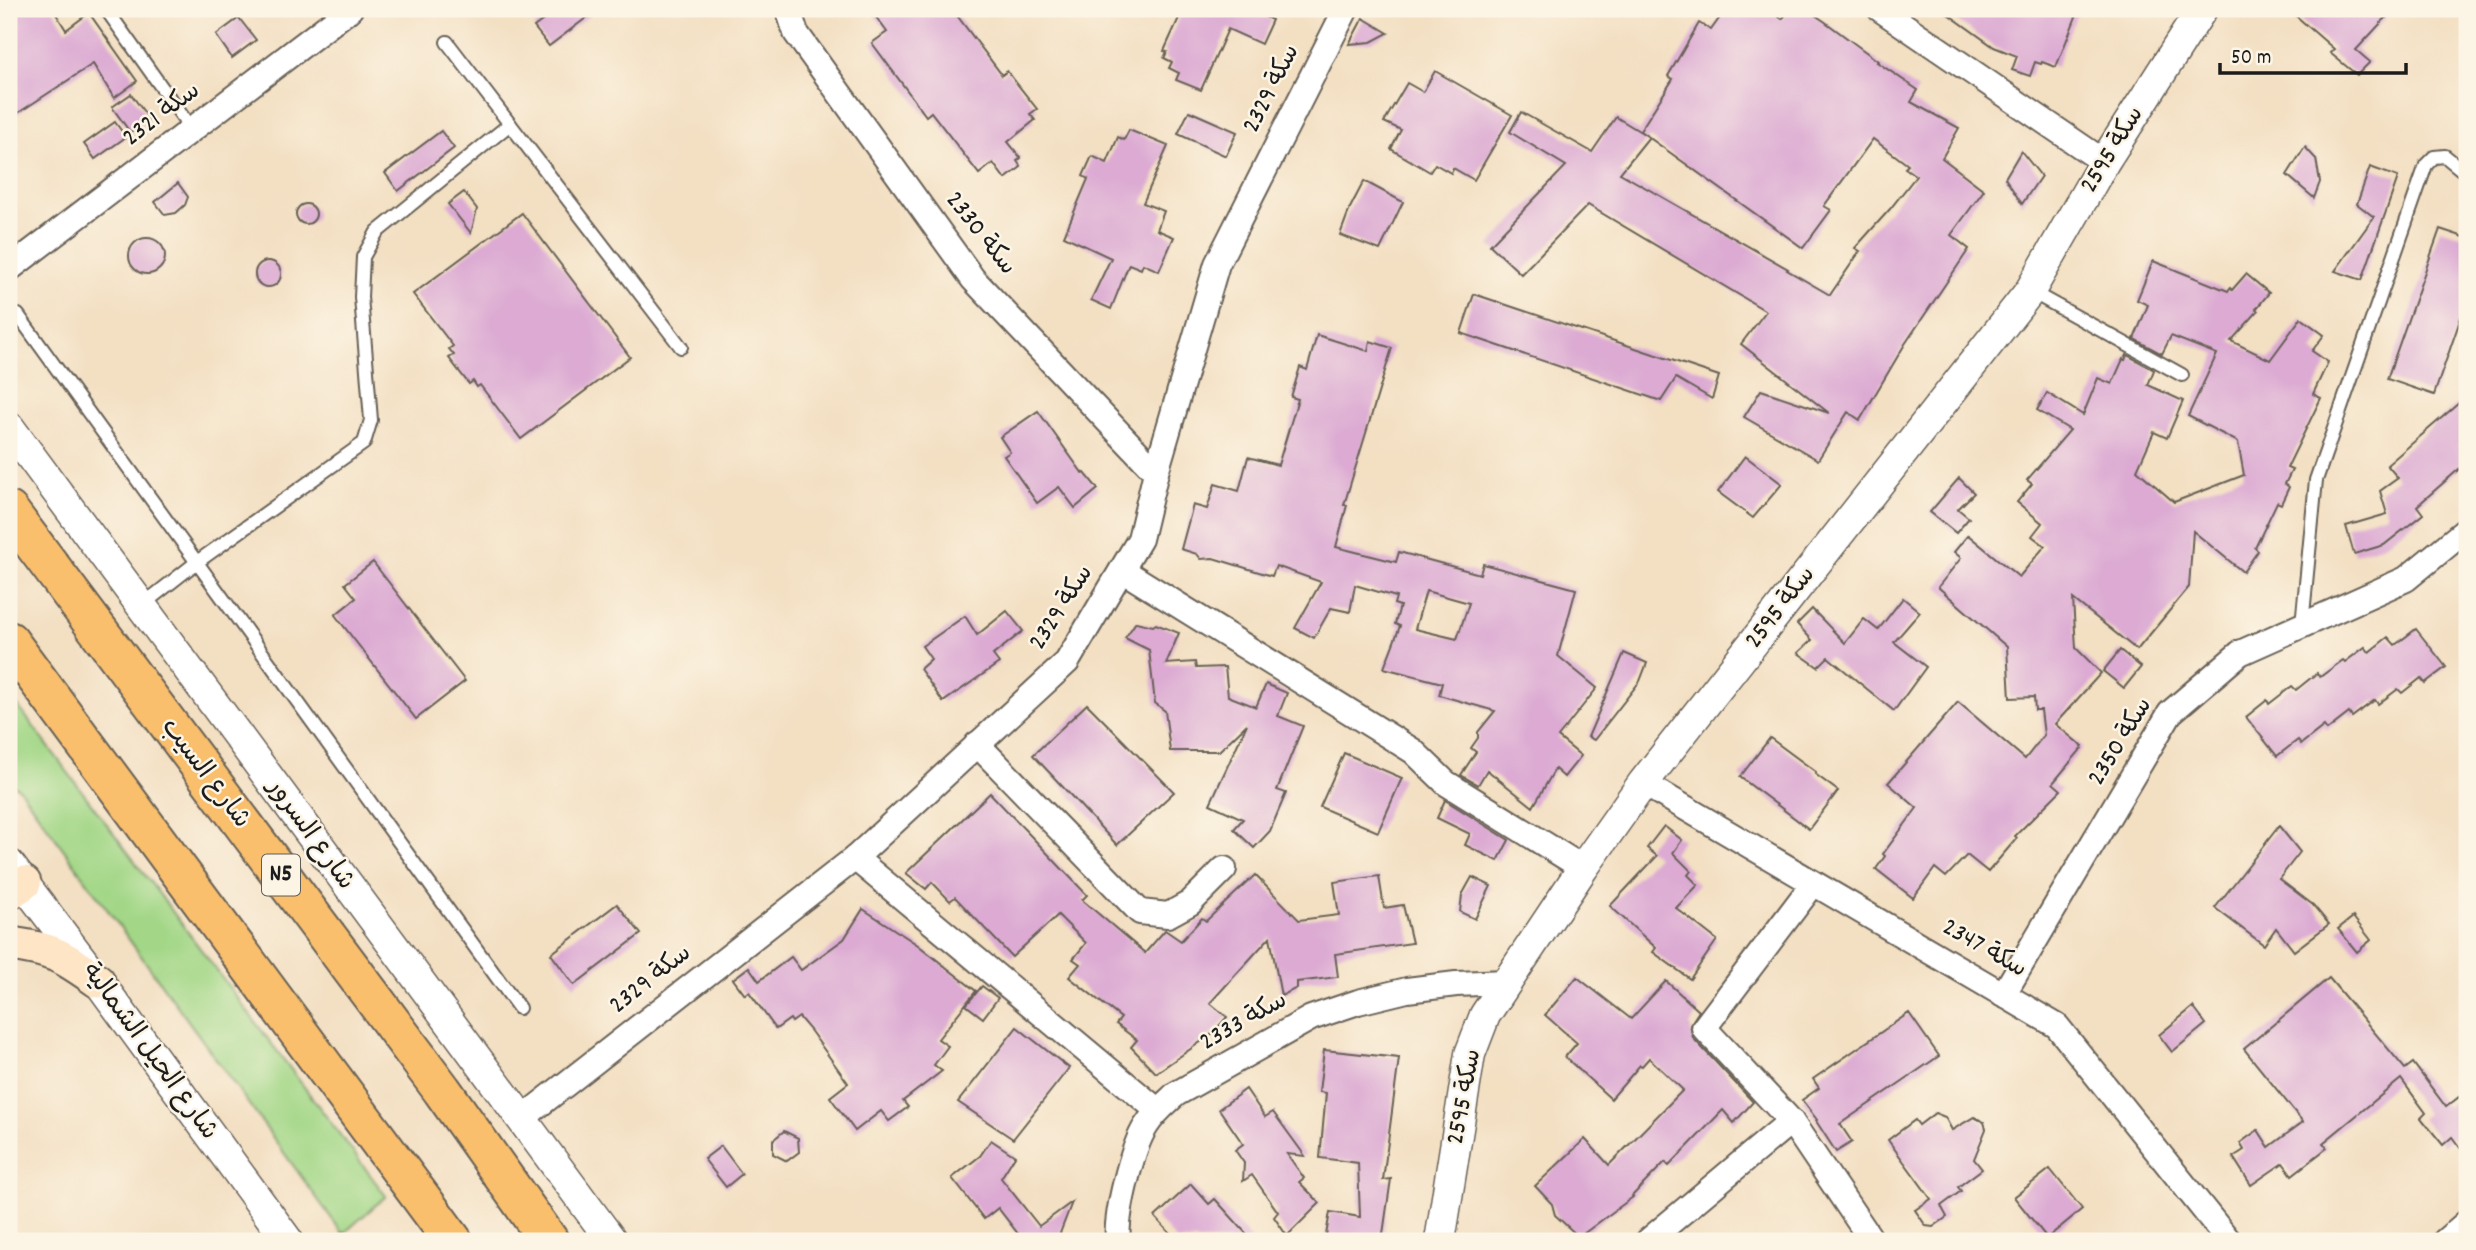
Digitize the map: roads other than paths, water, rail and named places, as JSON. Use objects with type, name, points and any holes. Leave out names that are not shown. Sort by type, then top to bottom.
[{"type":"highway","name":"شارع السيب","points":[[9,511],[442,1090],[549,1241]]},
{"type":"highway","points":[[9,641],[453,1241]]},
{"type":"main road","points":[[9,944],[41,947],[63,956],[98,981]]},
{"type":"street","name":"سكة 2321","points":[[9,269],[351,9]]},
{"type":"street","name":"سكة 2330","points":[[788,9],[796,33],[973,279],[1156,472]]},
{"type":"street","name":"سكة 2329","points":[[520,1120],[855,858],[1067,662],[1140,539],[1156,472],[1217,264],[1346,9]]},
{"type":"street","points":[[1880,9],[2104,162]]},
{"type":"street","name":"سكة 2595","points":[[1440,1241],[1470,1054],[1485,1016],[1506,982],[1643,783],[2030,291],[2104,162],[2202,9]]},
{"type":"street","name":"شارع السرور","points":[[9,427],[612,1241]]},
{"type":"street","name":"سكة 2350","points":[[2003,995],[2170,713],[2239,653],[2406,579],[2467,529]]},
{"type":"street","points":[[1122,570],[1413,751],[1446,783],[1583,868]]},
{"type":"street","points":[[976,744],[1140,912],[1168,915],[1190,903],[1224,869]]},
{"type":"street","name":"سكة 2347","points":[[1643,783],[2057,1026],[2230,1241]]},
{"type":"street","points":[[855,858],[1157,1110]]},
{"type":"street","name":"شارع الحيل الشمالية","points":[[14,880],[98,981],[288,1241]]},
{"type":"street","points":[[1813,884],[1704,1028],[1791,1121],[1872,1241]]},
{"type":"street","name":"سكة 2333","points":[[1118,1241],[1117,1231],[1123,1199],[1136,1147],[1144,1128],[1157,1110],[1176,1094],[1311,1018],[1358,1002],[1407,990],[1506,982]]},
{"type":"street","points":[[1647,1241],[1791,1121]]},
{"type":"street","points":[[2445,1241],[2467,1222]]},
{"type":"lane","points":[[106,9],[192,130]]},
{"type":"lane","points":[[447,43],[681,347]]},
{"type":"lane","points":[[141,606],[197,562],[364,443],[371,420],[361,297],[363,257],[377,232],[510,124]]},
{"type":"lane","points":[[2302,625],[2316,480],[2426,165],[2434,157],[2445,156],[2467,174]]},
{"type":"lane","points":[[2030,291],[2182,375]]},
{"type":"lane","points":[[18,315],[519,1007]]}]
